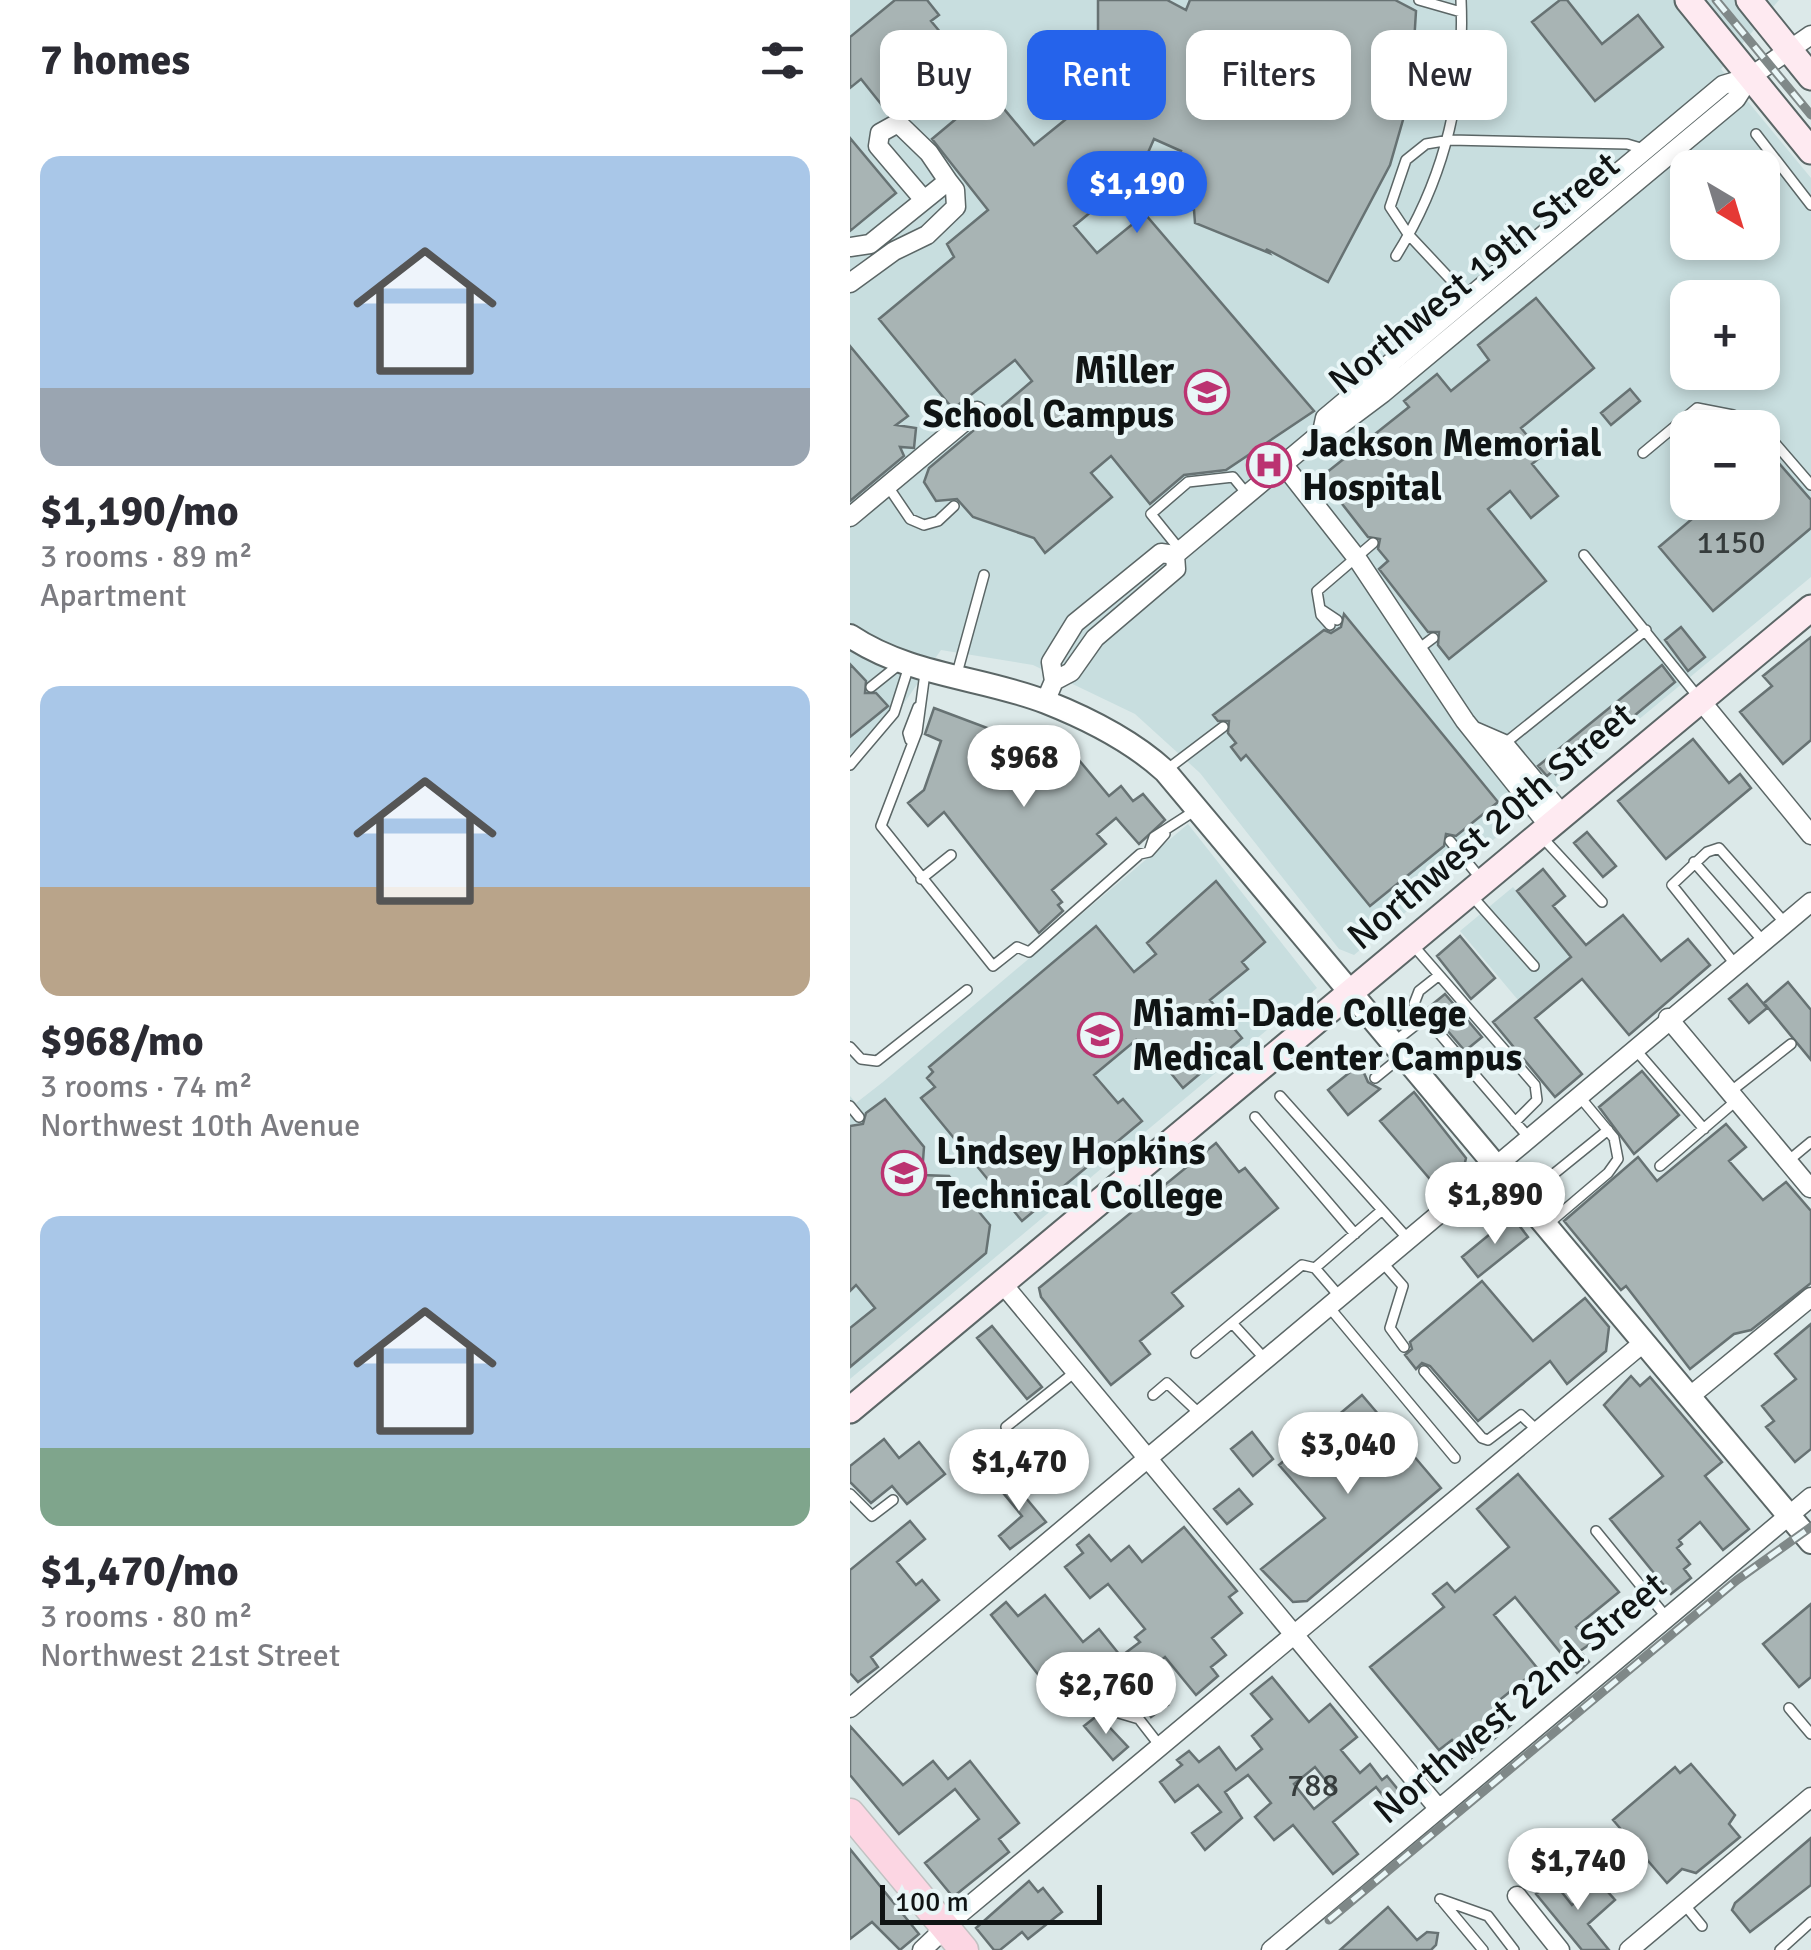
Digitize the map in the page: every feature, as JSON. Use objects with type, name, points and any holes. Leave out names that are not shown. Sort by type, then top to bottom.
[{"type":"main road","points":[[1688,0],[1811,151]]},
{"type":"main road","points":[[1749,0],[1800,43],[1811,77]]},
{"type":"main road","name":"Northwest 20th Street","points":[[850,1410],[1811,608]]},
{"type":"main road","points":[[850,1813],[954,1939]]},
{"type":"street","name":"Northwest 19th Street","points":[[1050,691],[1051,662],[1075,623],[1162,553],[1178,552],[1322,432],[1335,428],[1373,401],[1646,150],[1724,85],[1750,76],[1800,43]]},
{"type":"street","name":"Northwest 19th Street","points":[[1474,305],[1664,160],[1736,98],[1750,76]]},
{"type":"street","points":[[850,283],[894,251],[918,242],[951,214],[957,196],[929,154],[898,123],[880,133],[878,146],[924,200]]},
{"type":"street","points":[[850,248],[870,244],[948,181]]},
{"type":"street","points":[[850,517],[887,485],[924,463],[977,411]]},
{"type":"street","points":[[1284,464],[1425,644],[1473,731],[1550,825]]},
{"type":"street","points":[[850,636],[956,680],[1050,691],[1130,742],[1165,771],[1811,1542]]},
{"type":"street","points":[[1700,701],[1811,835]]},
{"type":"street","points":[[1473,731],[1504,744],[1550,825]]},
{"type":"street","points":[[850,1708],[1498,1166],[1668,1018],[1811,902]]},
{"type":"street","points":[[1668,1018],[1810,1188]]},
{"type":"street","points":[[1002,1283],[1438,1808]]},
{"type":"street","points":[[1689,1397],[1811,1297]]},
{"type":"street","points":[[922,1950],[954,1939],[1160,1746],[1643,1343]]},
{"type":"street","name":"Northwest 22nd Street","points":[[1272,1950],[1811,1498]]},
{"type":"street","points":[[1629,1950],[1811,1797]]},
{"type":"street","points":[[1517,1896],[1560,1950]]},
{"type":"lane","points":[[1419,0],[1461,12]]},
{"type":"lane","points":[[1396,256],[1450,140],[1460,68],[1460,0]]},
{"type":"lane","points":[[1756,134],[1811,205]]},
{"type":"lane","points":[[1474,305],[1408,234],[1390,208],[1406,160],[1420,148],[1450,140],[1626,144],[1664,160]]},
{"type":"lane","points":[[1643,453],[1670,430]]},
{"type":"lane","points":[[1780,449],[1811,486]]},
{"type":"lane","points":[[1178,552],[1151,514],[1188,482],[1232,477],[1247,494]]},
{"type":"lane","points":[[887,485],[910,519],[924,526],[938,522],[954,506]]},
{"type":"lane","points":[[1333,623],[1322,610],[1318,591],[1373,544]]},
{"type":"lane","points":[[1584,555],[1700,701]]},
{"type":"lane","points":[[956,680],[984,576]]},
{"type":"lane","points":[[1504,744],[1646,630]]},
{"type":"lane","points":[[871,687],[913,665]]},
{"type":"lane","points":[[913,665],[918,708],[880,826],[992,966],[1017,948],[1028,952],[1140,854],[1149,852],[1151,840],[1198,808]]},
{"type":"lane","points":[[850,765],[894,713],[913,665]]},
{"type":"lane","points":[[1165,771],[1222,727]]},
{"type":"lane","points":[[1550,825],[1602,902]]},
{"type":"lane","points":[[1450,841],[1476,887],[1534,966]]},
{"type":"lane","points":[[1735,964],[1672,885],[1694,862],[1719,848],[1785,923]]},
{"type":"lane","points":[[921,879],[951,855]]},
{"type":"lane","points":[[1694,862],[1763,941]]},
{"type":"lane","points":[[1410,942],[1535,1085],[1537,1100],[1516,1122]]},
{"type":"lane","points":[[1438,976],[1414,998],[1530,1139]]},
{"type":"lane","points":[[850,1047],[860,1059],[877,1062],[966,990]]},
{"type":"lane","points":[[1374,1078],[1426,1017]]},
{"type":"lane","points":[[1660,1166],[1791,1044]]},
{"type":"lane","points":[[1634,1048],[1704,1129]]},
{"type":"lane","points":[[1280,1096],[1409,1240]]},
{"type":"lane","points":[[1546,1226],[1608,1173],[1618,1159],[1608,1130],[1579,1096]]},
{"type":"lane","points":[[850,1106],[859,1117]]},
{"type":"lane","points":[[1254,1117],[1356,1234]]},
{"type":"lane","points":[[1524,1198],[1608,1130]]},
{"type":"lane","points":[[1788,1161],[1811,1142]]},
{"type":"lane","points":[[1315,1268],[1381,1211]]},
{"type":"lane","points":[[1382,1262],[1403,1286],[1390,1328],[1404,1347]]},
{"type":"lane","points":[[1196,1353],[1302,1265],[1315,1268],[1334,1302],[1455,1458]]},
{"type":"lane","points":[[1232,1323],[1265,1360]]},
{"type":"lane","points":[[1424,1370],[1482,1438],[1488,1440],[1521,1415],[1538,1431]]},
{"type":"lane","points":[[1006,1427],[1075,1372]]},
{"type":"lane","points":[[1153,1395],[1167,1383],[1174,1385],[1200,1414]]},
{"type":"lane","points":[[850,1494],[872,1516],[892,1500]]},
{"type":"lane","points":[[1596,1531],[1667,1618]]},
{"type":"lane","points":[[1096,1706],[1138,1719],[1160,1746]]},
{"type":"lane","points":[[1789,1708],[1811,1734]]},
{"type":"lane","points":[[1483,1950],[1440,1899],[1488,1916],[1514,1950]]},
{"type":"lane","points":[[1684,1904],[1702,1926]]},
{"type":"lane","points":[[1780,1950],[1811,1922]]},
{"type":"shaded area","name":"Jackson Memorial Hospital","points":[[850,0],[1779,0],[1721,69],[1811,178],[1811,577],[1354,955],[1339,949],[1200,773],[1135,714],[1033,665],[941,650],[893,719],[850,754]]},
{"type":"shaded area","name":"Miami-Dade College Medical Center Campus","points":[[1188,824],[1317,988],[850,1379],[850,1096],[856,1103],[883,1082]]},
{"type":"shaded area","points":[[1513,887],[1571,956],[1518,1000],[1460,931]]},
{"type":"building","points":[[895,0],[927,0],[939,15],[931,21],[938,30],[880,30],[880,103],[861,79],[850,88],[850,37]]},
{"type":"building","points":[[1098,0],[1167,0],[1186,10],[1190,0],[1395,0],[1416,11],[1415,30],[1371,30],[1371,120],[1403,120],[1390,165],[1328,282],[1266,249],[1269,253],[1195,223],[1194,210],[1162,196],[1181,151],[1154,139],[1140,171],[1127,181],[1113,175],[1122,186],[1074,226],[1097,253],[1145,214],[1314,411],[1226,470],[1184,475],[1150,504],[1111,456],[1091,473],[1112,497],[1045,553],[1034,538],[973,517],[957,499],[936,501],[924,482],[929,468],[1032,381],[1015,360],[953,409],[879,319],[954,257],[947,244],[988,210],[932,139],[955,120],[1007,120],[1007,112],[1034,145],[1065,120],[1166,120],[1166,30],[1098,30]]},
{"type":"building","points":[[1560,0],[1567,0],[1602,44],[1638,15],[1663,47],[1595,101],[1532,22]]},
{"type":"building","points":[[850,138],[896,193],[850,231]]},
{"type":"building","points":[[1536,298],[1594,368],[1521,428],[1543,455],[1532,464],[1558,496],[1531,518],[1510,491],[1488,509],[1546,581],[1449,659],[1438,645],[1439,632],[1428,632],[1379,569],[1388,561],[1378,549],[1380,539],[1368,537],[1321,477],[1409,407],[1404,401],[1437,374],[1451,391],[1489,360],[1478,345]]},
{"type":"building","points":[[850,346],[908,416],[896,425],[916,428],[914,448],[900,447],[904,456],[850,501]]},
{"type":"building","points":[[1630,389],[1640,401],[1611,425],[1601,413]]},
{"type":"building","points":[[1780,464],[1811,500],[1811,528],[1713,611],[1659,547],[1691,520],[1780,520]]},
{"type":"building","points":[[1344,614],[1498,802],[1456,836],[1446,834],[1444,846],[1370,906],[1246,755],[1241,760],[1231,747],[1236,743],[1228,733],[1229,721],[1218,721],[1213,715],[1324,630],[1331,633],[1341,627]]},
{"type":"building","points":[[1681,627],[1705,657],[1688,671],[1665,640]]},
{"type":"building","points":[[1811,637],[1811,740],[1783,764],[1740,712],[1772,686],[1763,676]]},
{"type":"building","points":[[850,664],[866,681],[865,693],[876,693],[888,706],[850,737]]},
{"type":"building","points":[[1662,665],[1675,682],[1559,778],[1553,771],[1547,776],[1538,766]]},
{"type":"building","points":[[934,708],[1014,738],[1008,770],[1034,747],[1043,757],[1063,741],[1109,796],[1121,786],[1133,801],[1143,794],[1165,820],[1139,844],[1116,818],[1097,834],[1106,844],[1052,890],[1062,902],[1058,905],[1063,911],[1039,933],[944,812],[928,826],[908,803],[924,790],[941,741],[925,734]]},
{"type":"building","points":[[1693,739],[1729,783],[1740,774],[1751,788],[1666,859],[1618,801]]},
{"type":"building","points":[[1587,832],[1616,866],[1603,877],[1574,843]]},
{"type":"building","points":[[1543,869],[1565,896],[1553,906],[1586,945],[1623,915],[1661,961],[1688,939],[1710,965],[1629,1035],[1582,979],[1535,1018],[1582,1074],[1555,1097],[1493,1022],[1571,957],[1517,891]]},
{"type":"building","name":"Miami-Dade College Medical Center Campus","points":[[1216,881],[1265,942],[1242,962],[1248,969],[1210,1000],[1242,1038],[1183,1088],[1152,1050],[1148,1054],[1136,1040],[1094,1075],[1118,1103],[1123,1099],[1142,1121],[1022,1221],[921,1098],[935,1087],[927,1078],[933,1072],[929,1067],[1096,926],[1134,972],[1156,954],[1147,943]]},
{"type":"building","points":[[1460,936],[1495,978],[1471,999],[1437,956]]},
{"type":"building","points":[[1788,982],[1811,1010],[1811,1060],[1764,1003]]},
{"type":"building","points":[[1747,984],[1767,1008],[1749,1023],[1729,999]]},
{"type":"building","points":[[1445,994],[1482,1037],[1465,1051],[1428,1008]]},
{"type":"building","points":[[1360,1064],[1368,1082],[1380,1089],[1348,1115],[1328,1090]]},
{"type":"building","points":[[1642,1071],[1679,1115],[1634,1154],[1599,1107]]},
{"type":"building","points":[[1414,1092],[1466,1158],[1462,1175],[1441,1192],[1380,1121]]},
{"type":"building","name":"Lindsey Hopkins Technical College","points":[[885,1099],[924,1147],[922,1175],[949,1176],[990,1225],[986,1253],[850,1367],[850,1328],[875,1308],[856,1285],[850,1291],[850,1126],[863,1124],[866,1113]]},
{"type":"building","points":[[1726,1124],[1746,1147],[1729,1161],[1763,1200],[1786,1182],[1811,1211],[1811,1283],[1751,1330],[1734,1334],[1690,1369],[1626,1286],[1621,1290],[1564,1221],[1638,1157],[1657,1181]]},
{"type":"building","points":[[1216,1143],[1239,1172],[1245,1168],[1278,1208],[1172,1293],[1183,1306],[1140,1341],[1150,1354],[1111,1385],[1041,1297],[1039,1288]]},
{"type":"building","points":[[1512,1216],[1528,1237],[1478,1277],[1462,1257]]},
{"type":"building","points":[[1482,1281],[1533,1341],[1585,1298],[1609,1327],[1606,1351],[1567,1384],[1550,1361],[1478,1421],[1430,1366],[1422,1363],[1416,1369],[1405,1355],[1412,1349],[1410,1342]]},
{"type":"building","points":[[1811,1324],[1811,1449],[1795,1462],[1766,1427],[1774,1421],[1762,1406],[1796,1379],[1775,1354]]},
{"type":"building","points":[[992,1326],[1042,1387],[1027,1399],[977,1338]]},
{"type":"building","points":[[1631,1376],[1640,1386],[1650,1377],[1722,1462],[1705,1476],[1749,1529],[1723,1550],[1700,1522],[1679,1540],[1682,1544],[1677,1548],[1690,1564],[1684,1569],[1691,1578],[1671,1594],[1610,1519],[1663,1476],[1604,1405]]},
{"type":"building","points":[[1362,1395],[1441,1488],[1307,1601],[1293,1602],[1261,1569],[1325,1518],[1279,1465]]},
{"type":"building","points":[[1252,1432],[1273,1459],[1253,1476],[1231,1449]]},
{"type":"building","points":[[884,1439],[899,1458],[919,1442],[945,1474],[907,1504],[892,1486],[871,1503],[850,1482],[850,1466]]},
{"type":"building","points":[[1005,1473],[1046,1522],[1010,1549],[999,1536],[1022,1516],[994,1482]]},
{"type":"building","points":[[1518,1474],[1619,1592],[1576,1627],[1590,1644],[1580,1651],[1589,1662],[1577,1673],[1515,1597],[1494,1615],[1538,1669],[1496,1703],[1513,1723],[1469,1760],[1452,1740],[1439,1750],[1370,1667],[1444,1607],[1433,1594],[1447,1583],[1455,1592],[1509,1547],[1477,1509]]},
{"type":"building","points":[[1239,1489],[1252,1504],[1227,1524],[1214,1509]]},
{"type":"building","points":[[910,1521],[925,1539],[897,1562],[916,1585],[922,1580],[939,1600],[871,1657],[878,1667],[858,1682],[850,1673],[850,1570]]},
{"type":"building","points":[[1184,1527],[1237,1591],[1229,1597],[1242,1613],[1212,1638],[1226,1655],[1211,1667],[1218,1676],[1196,1695],[1165,1657],[1142,1676],[1124,1654],[1140,1642],[1135,1637],[1145,1629],[1108,1584],[1090,1598],[1065,1567],[1083,1553],[1077,1545],[1089,1535],[1111,1561],[1129,1546],[1142,1562]]},
{"type":"building","points":[[1045,1595],[1083,1642],[1099,1629],[1127,1664],[1067,1711],[991,1615],[1006,1602],[1018,1616]]},
{"type":"building","points":[[1811,1604],[1811,1677],[1799,1687],[1763,1644]]},
{"type":"building","points":[[1146,1674],[1168,1705],[1151,1717],[1130,1688]]},
{"type":"building","points":[[1272,1677],[1309,1722],[1330,1704],[1357,1737],[1341,1750],[1360,1773],[1370,1764],[1382,1780],[1387,1776],[1409,1803],[1396,1812],[1376,1787],[1333,1822],[1358,1854],[1333,1874],[1293,1825],[1274,1840],[1255,1817],[1271,1803],[1248,1775],[1225,1792],[1242,1818],[1205,1850],[1192,1833],[1221,1812],[1198,1785],[1175,1802],[1160,1782],[1182,1765],[1177,1760],[1189,1751],[1199,1762],[1219,1747],[1236,1770],[1262,1749],[1252,1736],[1272,1719],[1251,1694]],"holes":[[[1315,1767],[1335,1792],[1314,1809],[1294,1784]]]},
{"type":"building","points":[[1098,1715],[1128,1747],[1113,1760],[1084,1726]]},
{"type":"building","points":[[850,1726],[903,1785],[933,1761],[948,1779],[970,1761],[1019,1823],[999,1839],[1009,1852],[953,1897],[925,1863],[979,1819],[955,1789],[899,1834],[850,1775]]},
{"type":"building","points":[[1691,1764],[1735,1815],[1729,1824],[1740,1837],[1696,1873],[1682,1869],[1667,1883],[1613,1820],[1675,1767],[1680,1773]]},
{"type":"building","points":[[1811,1838],[1811,1885],[1750,1932],[1732,1910],[1735,1903]]},
{"type":"building","points":[[850,1849],[919,1934],[900,1950],[872,1922],[850,1939]]},
{"type":"building","points":[[1029,1881],[1038,1892],[1043,1888],[1062,1912],[1028,1939],[1022,1932],[1000,1950],[994,1950],[976,1928]]},
{"type":"building","points":[[1553,1881],[1572,1905],[1599,1882],[1615,1900],[1588,1924],[1609,1950],[1582,1950],[1536,1894]]},
{"type":"building","points":[[1388,1907],[1417,1940],[1427,1932],[1438,1933],[1436,1945],[1431,1950],[1340,1950]]},
{"type":"railway","points":[[1716,0],[1811,115]]},
{"type":"railway","points":[[1329,1920],[1737,1580],[1811,1527]]},
{"type":"place","name":"Miller School Campus","points":[[1207,392]]},
{"type":"place","name":"Jackson Memorial Hospital","points":[[1269,465]]},
{"type":"place","name":"Miami-Dade College Medical Center Campus","points":[[1100,1035]]},
{"type":"place","name":"Lindsey Hopkins Technical College","points":[[904,1173]]}]
